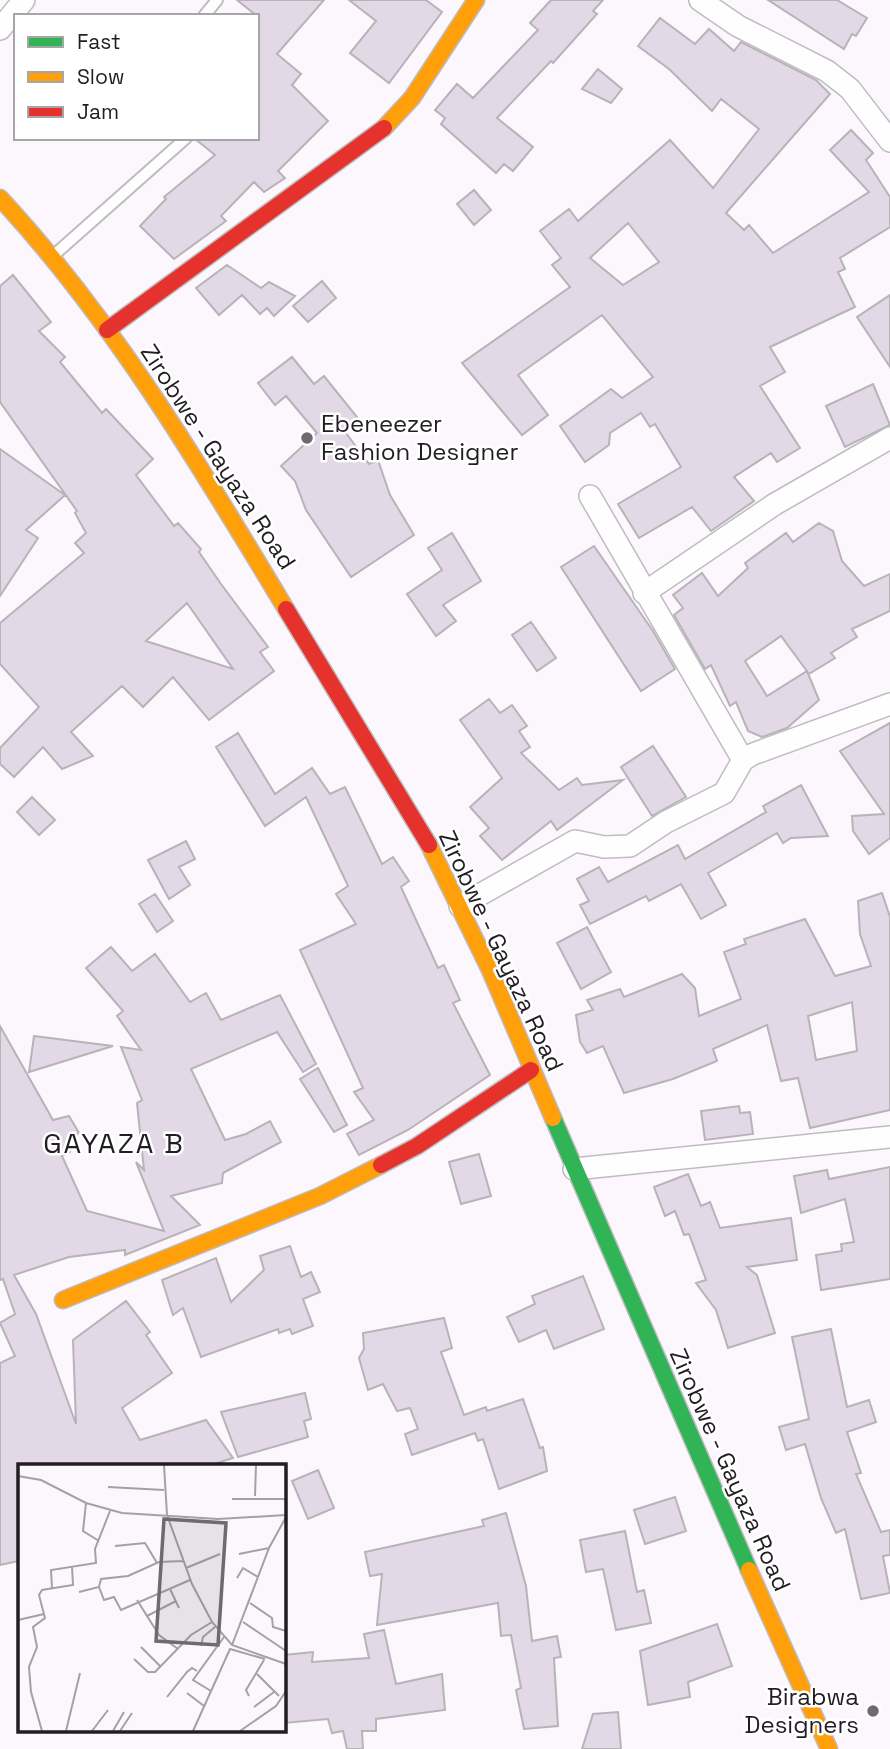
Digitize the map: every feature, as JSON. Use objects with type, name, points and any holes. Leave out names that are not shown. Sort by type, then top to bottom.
[{"type":"street","points":[[0,29],[24,0]]},
{"type":"street","points":[[107,330],[389,124],[412,98],[476,0]]},
{"type":"street","points":[[700,0],[738,26],[827,71],[850,89],[890,141]]},
{"type":"street","name":"Zirobwe - Gayaza Road","points":[[0,198],[52,257],[175,425],[432,849],[460,906],[829,1749]]},
{"type":"street","points":[[644,593],[775,504],[890,438]]},
{"type":"street","points":[[590,496],[743,760]]},
{"type":"street","points":[[460,906],[575,841],[604,848],[630,846],[666,822],[724,793],[743,760],[890,704]]},
{"type":"street","points":[[63,1300],[320,1196],[417,1146],[531,1070]]},
{"type":"street","points":[[574,1169],[890,1137]]},
{"type":"lane","points":[[206,14],[217,0]]},
{"type":"lane","points":[[52,257],[184,140]]},
{"type":"building","points":[[237,0],[324,0],[277,54],[301,74],[292,85],[328,121],[278,171],[285,178],[264,192],[254,182],[221,216],[226,221],[174,259],[140,226],[166,199],[164,197],[215,155],[196,140],[259,140],[259,14],[254,14]]},
{"type":"building","points":[[349,0],[426,0],[442,12],[389,83],[350,53],[376,21]]},
{"type":"building","points":[[551,0],[603,0],[593,11],[597,14],[553,63],[551,61],[497,118],[533,147],[513,171],[504,164],[496,173],[441,124],[445,118],[435,110],[457,84],[473,98],[538,30],[530,23]]},
{"type":"building","points":[[768,0],[837,0],[867,18],[856,36],[852,34],[844,49]]},
{"type":"building","points":[[660,18],[695,44],[709,29],[734,51],[741,42],[816,80],[830,94],[726,213],[744,230],[749,225],[773,253],[869,192],[830,150],[851,130],[873,153],[866,160],[890,197],[890,227],[840,258],[845,269],[838,272],[855,307],[770,347],[785,372],[760,386],[800,448],[777,462],[771,453],[734,477],[754,501],[711,531],[692,507],[639,538],[618,504],[681,467],[655,424],[650,427],[641,413],[610,433],[609,445],[585,462],[560,426],[611,389],[622,398],[653,377],[602,315],[518,375],[548,415],[522,435],[462,363],[570,287],[552,265],[561,258],[540,231],[569,209],[578,221],[670,140],[713,188],[759,129],[721,99],[712,111],[669,69],[638,46]],"holes":[[[628,223],[659,262],[623,285],[590,258]]]},
{"type":"building","points":[[598,69],[622,89],[611,103],[582,89]]},
{"type":"building","points":[[474,190],[491,210],[474,225],[457,204]]},
{"type":"building","points":[[227,265],[261,288],[269,282],[295,296],[274,316],[267,308],[260,314],[242,295],[219,315],[196,288]]},
{"type":"building","points":[[13,275],[51,322],[39,331],[65,357],[60,362],[102,413],[106,409],[153,459],[136,475],[174,526],[178,523],[201,549],[199,552],[268,647],[260,652],[274,671],[209,720],[173,677],[143,707],[122,686],[71,732],[93,756],[62,769],[43,747],[14,777],[0,764],[0,748],[39,707],[0,664],[0,623],[84,553],[75,543],[86,533],[75,513],[77,511],[0,402],[0,286]],"holes":[[[187,603],[233,669],[146,641]]]},
{"type":"building","points":[[322,281],[336,298],[308,322],[293,306]]},
{"type":"building","points":[[890,295],[890,367],[857,317]]},
{"type":"building","points":[[292,357],[314,384],[324,376],[357,417],[343,429],[369,464],[378,460],[390,495],[414,535],[351,577],[306,510],[295,481],[281,466],[317,433],[286,396],[275,405],[258,383]]},
{"type":"building","points":[[873,384],[890,425],[845,447],[826,406]]},
{"type":"building","points":[[0,449],[65,495],[26,530],[38,538],[0,596]]},
{"type":"building","points":[[819,523],[833,531],[842,561],[864,586],[890,574],[890,611],[852,629],[857,637],[831,653],[835,658],[809,674],[807,672],[819,700],[787,728],[762,737],[748,731],[736,702],[730,706],[711,665],[705,669],[674,615],[683,608],[673,595],[702,573],[718,596],[748,568],[745,563],[786,533],[793,542]],"holes":[[[781,636],[807,671],[767,696],[745,661]]]},
{"type":"building","points":[[452,533],[481,581],[443,605],[456,621],[436,636],[407,594],[442,570],[428,548]]},
{"type":"building","points":[[594,546],[653,631],[675,669],[641,691],[561,567]]},
{"type":"building","points":[[531,622],[556,658],[537,671],[512,635]]},
{"type":"building","points":[[489,699],[500,713],[512,705],[527,726],[519,731],[530,747],[521,753],[559,790],[577,778],[582,785],[623,780],[557,830],[551,821],[502,860],[480,836],[489,828],[470,807],[502,778],[460,720]]},
{"type":"building","points":[[890,723],[890,838],[869,854],[853,831],[852,816],[884,814],[840,751]]},
{"type":"building","points":[[238,733],[275,794],[312,768],[330,794],[345,787],[382,864],[393,857],[409,881],[401,887],[438,968],[444,965],[460,1000],[453,1003],[490,1075],[408,1130],[359,1155],[347,1134],[374,1120],[354,1092],[363,1088],[300,950],[356,924],[336,894],[348,886],[306,797],[265,826],[216,747]]},
{"type":"building","points":[[653,746],[686,797],[652,816],[621,767]]},
{"type":"building","points":[[801,785],[828,836],[791,838],[783,843],[777,833],[708,873],[726,905],[701,919],[681,884],[649,901],[646,896],[590,924],[580,905],[589,901],[577,879],[599,867],[608,882],[678,845],[685,859],[766,812],[763,806]]},
{"type":"building","points":[[32,797],[55,820],[39,835],[17,812]]},
{"type":"building","points":[[186,841],[195,859],[179,867],[190,885],[169,899],[148,860]]},
{"type":"building","points":[[882,893],[890,917],[890,1110],[810,1128],[798,1078],[781,1081],[767,1025],[713,1049],[717,1061],[673,1079],[624,1093],[603,1046],[587,1053],[580,1042],[576,1015],[593,1010],[587,1000],[620,989],[624,997],[682,974],[695,988],[699,1016],[741,999],[724,952],[746,944],[744,939],[805,919],[835,976],[871,966],[860,934],[858,901]],"holes":[[[852,1002],[857,1051],[816,1060],[808,1016]]]},
{"type":"building","points":[[155,894],[173,921],[157,932],[139,904]]},
{"type":"building","points":[[587,927],[611,972],[581,989],[557,943]]},
{"type":"building","points":[[111,947],[132,971],[155,954],[190,1002],[206,993],[221,1020],[280,995],[316,1064],[303,1072],[277,1032],[191,1069],[225,1140],[246,1134],[270,1121],[281,1142],[223,1173],[222,1183],[171,1196],[200,1225],[125,1255],[125,1250],[69,1257],[14,1275],[36,1314],[76,1424],[73,1340],[126,1301],[150,1332],[146,1335],[172,1373],[122,1408],[140,1440],[206,1420],[233,1458],[214,1464],[18,1464],[18,1561],[0,1565],[0,1363],[15,1356],[0,1323],[15,1314],[3,1279],[0,1280],[0,1026],[53,1120],[69,1116],[79,1133],[67,1140],[70,1152],[62,1156],[87,1211],[164,1231],[136,1162],[144,1170],[137,1103],[142,1100],[121,1047],[141,1050],[117,1016],[123,1011],[86,968]]},
{"type":"building","points":[[34,1036],[113,1046],[29,1072]]},
{"type":"building","points":[[318,1068],[347,1125],[334,1132],[300,1079]]},
{"type":"building","points":[[739,1106],[740,1113],[750,1112],[753,1134],[705,1140],[701,1111]]},
{"type":"building","points":[[479,1154],[491,1196],[461,1204],[449,1162]]},
{"type":"building","points":[[890,1167],[890,1279],[821,1290],[816,1255],[842,1251],[841,1244],[854,1242],[845,1199],[801,1213],[794,1176],[827,1170],[829,1179]]},
{"type":"building","points":[[688,1174],[701,1206],[710,1202],[720,1228],[791,1218],[797,1260],[747,1267],[757,1275],[775,1333],[728,1348],[716,1310],[696,1283],[706,1280],[689,1234],[684,1235],[675,1211],[665,1216],[654,1187]]},
{"type":"building","points":[[290,1246],[301,1277],[311,1272],[320,1292],[303,1299],[313,1326],[292,1334],[290,1329],[279,1333],[278,1329],[201,1357],[183,1308],[173,1315],[162,1280],[216,1258],[231,1302],[264,1270],[260,1256]]},
{"type":"building","points":[[583,1276],[604,1329],[554,1349],[546,1330],[519,1342],[507,1317],[535,1304],[532,1296]]},
{"type":"building","points":[[444,1318],[452,1348],[441,1352],[464,1415],[486,1407],[487,1411],[523,1399],[540,1448],[543,1447],[547,1471],[499,1489],[483,1439],[478,1441],[475,1433],[412,1455],[405,1434],[418,1429],[410,1408],[397,1411],[383,1384],[368,1390],[359,1358],[364,1349],[363,1333]]},
{"type":"building","points":[[831,1329],[847,1407],[869,1400],[876,1422],[847,1432],[861,1473],[856,1474],[881,1532],[890,1530],[890,1555],[883,1556],[890,1593],[861,1599],[845,1529],[836,1533],[821,1498],[805,1444],[786,1450],[779,1427],[809,1419],[792,1337]]},
{"type":"building","points":[[305,1393],[311,1419],[304,1421],[308,1437],[238,1457],[221,1412]]},
{"type":"building","points":[[318,1470],[334,1508],[308,1519],[292,1481]]},
{"type":"building","points":[[675,1497],[686,1531],[645,1544],[634,1510]]},
{"type":"building","points":[[506,1513],[526,1586],[532,1641],[557,1636],[561,1657],[554,1658],[558,1726],[524,1729],[516,1690],[521,1688],[511,1635],[501,1636],[498,1603],[377,1625],[382,1574],[370,1576],[365,1552],[484,1526],[482,1520]]},
{"type":"building","points":[[625,1531],[637,1592],[644,1590],[651,1623],[616,1630],[603,1569],[586,1572],[580,1540]]},
{"type":"building","points":[[717,1624],[732,1666],[688,1682],[690,1697],[648,1705],[640,1651]]},
{"type":"building","points":[[384,1630],[396,1684],[442,1674],[445,1710],[376,1719],[376,1731],[362,1731],[363,1749],[347,1749],[343,1731],[332,1733],[328,1719],[285,1723],[285,1655],[313,1652],[312,1662],[369,1658],[364,1634]]},
{"type":"building","points":[[618,1712],[621,1749],[582,1749],[593,1714]]},
{"type":"traffic: fast","points":[[553,1118],[749,1570]]},
{"type":"traffic: slow","points":[[384,128],[412,98],[476,0]]},
{"type":"traffic: slow","points":[[0,198],[81,294],[118,344],[188,449],[286,609]]},
{"type":"traffic: slow","points":[[429,845],[490,970],[553,1118]]},
{"type":"traffic: slow","points":[[63,1300],[320,1196],[381,1165]]},
{"type":"traffic: slow","points":[[749,1570],[829,1749]]},
{"type":"traffic: jam","points":[[107,330],[384,128]]},
{"type":"traffic: jam","points":[[286,609],[429,845]]},
{"type":"traffic: jam","points":[[381,1165],[417,1146],[531,1070]]},
{"type":"place","name":"Ebeneezer Fashion Designer","points":[[307,438]]},
{"type":"place","name":"Birabwa Designers","points":[[873,1711]]},
{"type":"district","name":"GAYAZA B","points":[[114,1143]]}]
